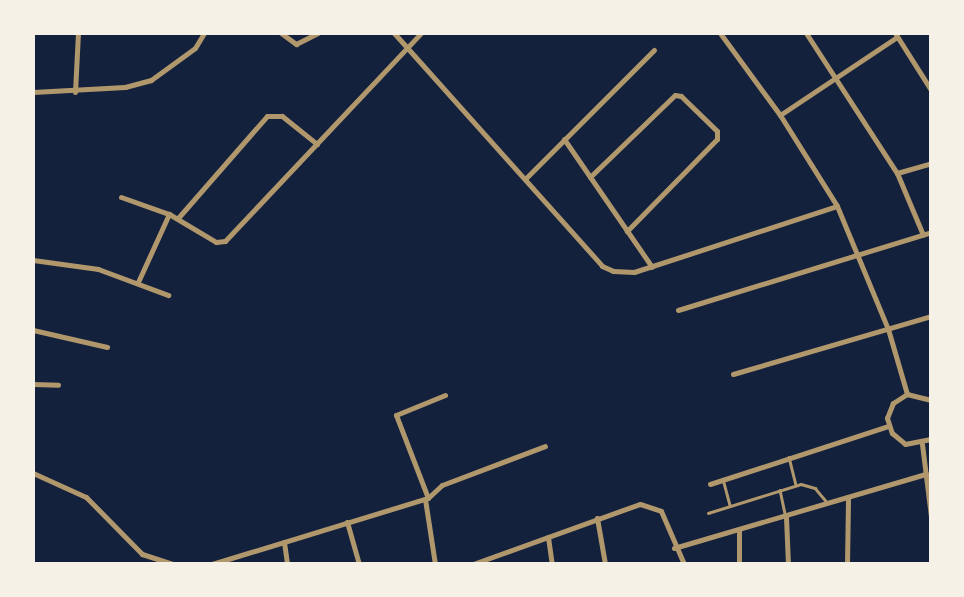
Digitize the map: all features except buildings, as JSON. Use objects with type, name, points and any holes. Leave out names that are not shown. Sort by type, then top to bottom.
[{"type":"street","points":[[75,92],[78,33]]},
{"type":"street","points":[[33,92],[75,92],[150,80],[195,48],[204,33]]},
{"type":"street","points":[[281,33],[296,44],[318,33]]},
{"type":"street","points":[[394,33],[602,266],[627,273],[652,267],[837,206]]},
{"type":"street","points":[[121,198],[169,214],[216,242],[225,242],[421,33]]},
{"type":"street","points":[[720,33],[780,115],[837,206],[888,329],[907,394]]},
{"type":"street","points":[[806,33],[897,173],[923,235]]},
{"type":"street","points":[[780,115],[896,35],[931,90]]},
{"type":"street","points":[[526,178],[654,50]]},
{"type":"street","points":[[590,177],[674,95],[681,96],[718,131],[717,139],[627,231]]},
{"type":"street","points":[[178,218],[267,116],[282,116],[317,144]]},
{"type":"street","points":[[565,139],[652,267]]},
{"type":"street","points":[[897,173],[931,163]]},
{"type":"street","points":[[138,282],[169,214]]},
{"type":"street","points":[[678,310],[931,232]]},
{"type":"street","points":[[33,260],[78,264],[138,282],[168,295]]},
{"type":"street","points":[[733,374],[931,316]]},
{"type":"street","points":[[33,330],[107,347]]},
{"type":"street","points":[[33,384],[58,385]]},
{"type":"street","points":[[931,400],[907,394],[893,403],[888,426],[898,440],[922,444],[931,439]]},
{"type":"street","points":[[435,564],[427,498],[396,415],[445,395]]},
{"type":"street","points":[[710,484],[888,426]]},
{"type":"street","points":[[922,444],[931,516]]},
{"type":"street","points":[[212,564],[427,498],[442,485],[545,446]]},
{"type":"street","points":[[33,473],[86,497],[142,554],[172,564]]},
{"type":"street","points":[[674,548],[926,474]]},
{"type":"street","points":[[848,498],[848,564]]},
{"type":"street","points":[[473,564],[633,505],[655,506],[668,524],[674,548],[684,564]]},
{"type":"street","points":[[786,517],[788,564]]},
{"type":"street","points":[[597,518],[605,564]]},
{"type":"street","points":[[347,522],[359,564]]},
{"type":"street","points":[[738,530],[739,564]]},
{"type":"street","points":[[548,537],[552,564]]},
{"type":"street","points":[[284,542],[287,564]]},
{"type":"street","points":[[498,555],[499,564]]},
{"type":"lane","points":[[789,457],[796,485]]},
{"type":"lane","points":[[723,479],[730,506]]},
{"type":"lane","points":[[708,513],[796,485],[815,488],[828,504]]},
{"type":"lane","points":[[780,490],[786,517]]}]
